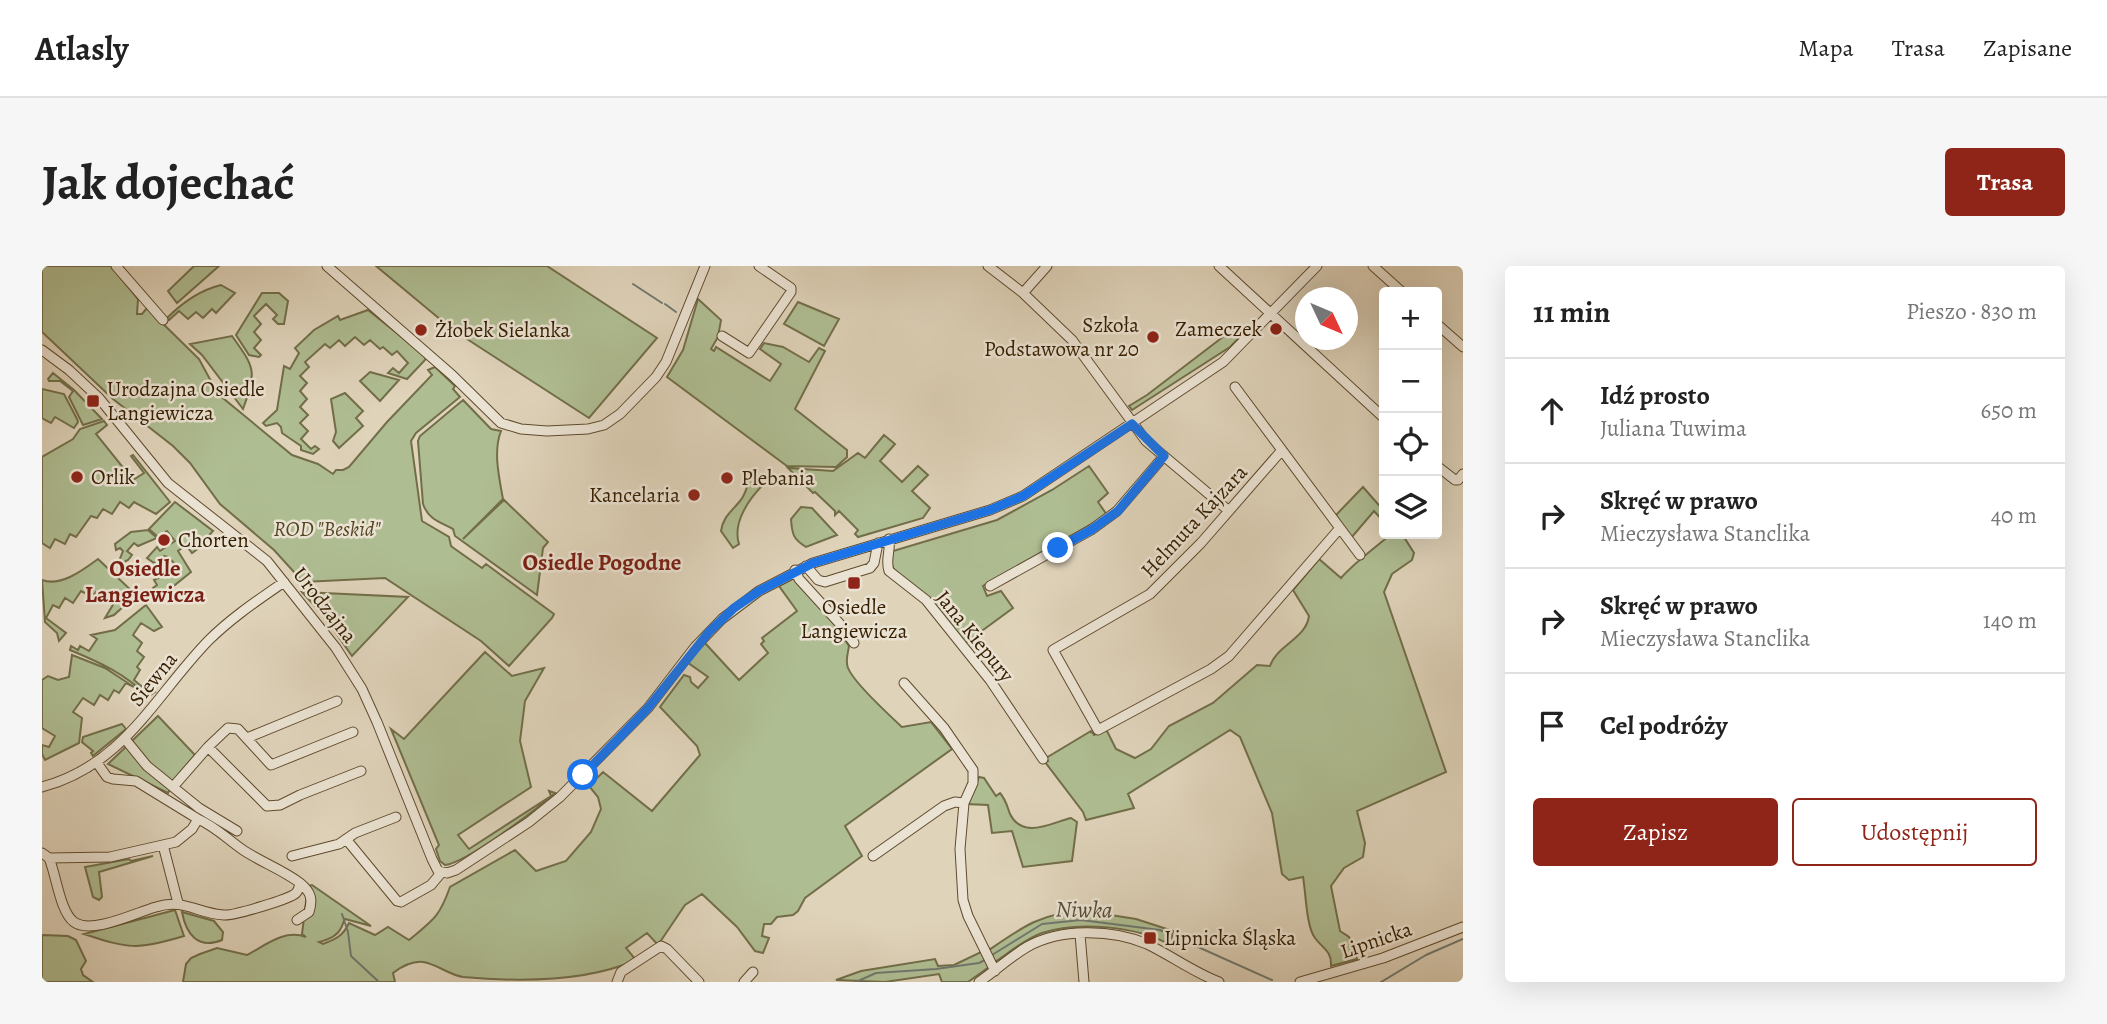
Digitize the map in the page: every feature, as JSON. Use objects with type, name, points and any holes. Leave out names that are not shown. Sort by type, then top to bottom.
[{"type":"street","points":[[116,266],[163,320]]},
{"type":"street","points":[[327,266],[452,375],[501,423],[521,429],[547,431],[588,429],[604,425],[621,414],[656,377],[666,362],[705,266]]},
{"type":"street","points":[[722,336],[749,353],[791,293],[790,288],[759,266]]},
{"type":"street","points":[[988,266],[1023,293],[1072,340],[1132,424],[1164,456],[1229,511]]},
{"type":"street","points":[[1023,293],[1047,266]]},
{"type":"street","points":[[1219,266],[1379,413]]},
{"type":"street","points":[[346,839],[397,901],[401,902],[431,885],[444,873],[456,870],[508,837],[560,797],[648,708],[695,647],[722,619],[747,599],[806,566],[990,510],[1023,496],[1223,362],[1272,315],[1317,266]]},
{"type":"street","points":[[1373,266],[1396,287]]},
{"type":"street","points":[[1442,328],[1463,347]]},
{"type":"street","name":"Urodzajna","points":[[42,350],[99,398],[168,483],[253,548],[284,582],[336,648],[362,689],[432,859],[444,873]]},
{"type":"street","points":[[1235,387],[1360,555]]},
{"type":"street","name":"Helmuta Kajzara","points":[[1282,450],[1167,580],[1150,594],[1053,650],[1098,730],[1211,669],[1229,656],[1340,528]]},
{"type":"street","points":[[990,586],[1091,530],[1118,511],[1164,456]]},
{"type":"street","points":[[1442,468],[1460,477]]},
{"type":"street","name":"Jana Kiepury","points":[[889,539],[889,571],[926,600],[990,680],[1043,759]]},
{"type":"street","points":[[806,566],[818,580],[825,582],[870,568],[874,563],[877,543]]},
{"type":"street","points":[[796,570],[799,579],[854,643]]},
{"type":"street","name":"Siewna","points":[[42,787],[79,774],[125,740],[209,640],[284,582]]},
{"type":"street","points":[[904,683],[944,728],[971,765],[975,779],[964,803],[960,849],[963,900],[995,971]]},
{"type":"street","points":[[247,738],[337,701]]},
{"type":"street","points":[[173,787],[228,728],[238,729],[271,765],[353,732]]},
{"type":"street","points":[[125,740],[147,766],[199,808],[237,831]]},
{"type":"street","points":[[208,747],[267,806],[280,805],[361,771]]},
{"type":"street","points":[[97,763],[107,776],[136,781],[198,819],[211,824],[244,850],[300,883],[309,891],[313,902],[309,912],[297,920]]},
{"type":"street","points":[[873,856],[944,806],[955,802],[964,803]]},
{"type":"street","points":[[292,856],[339,844],[355,832],[396,817]]},
{"type":"street","points":[[198,819],[176,842],[110,857],[45,855],[71,921],[82,926],[115,922],[159,906],[178,903],[225,915],[287,898],[298,892],[300,883]]},
{"type":"street","points":[[163,845],[178,903]]},
{"type":"street","name":"Lipnicka","points":[[1300,982],[1371,962],[1463,927]]},
{"type":"street","points":[[1080,934],[1084,982]]},
{"type":"street","points":[[979,982],[1037,942],[1058,935],[1080,934],[1120,936],[1146,944],[1219,982]]},
{"type":"street","points":[[617,982],[621,972],[661,946],[699,982]]},
{"type":"street","points":[[744,982],[753,972]]},
{"type":"green space","name":"ROD \"Beskid\"","points":[[42,266],[111,266],[138,299],[137,314],[142,314],[147,308],[199,359],[218,394],[292,455],[318,464],[333,474],[336,470],[349,467],[432,375],[428,370],[435,367],[455,386],[453,389],[460,397],[416,433],[411,441],[422,521],[449,537],[451,546],[455,549],[482,568],[486,564],[554,614],[552,618],[509,666],[481,641],[385,578],[303,582],[274,550],[220,504],[190,463],[173,446],[113,399],[42,332]]},
{"type":"green space","points":[[194,266],[219,266],[177,303],[168,291]]},
{"type":"green space","points":[[376,266],[547,266],[657,338],[589,418],[453,330]]},
{"type":"green space","points":[[221,285],[235,293],[216,313],[212,309],[203,318],[196,312],[188,319],[179,311],[169,320],[167,318],[192,298]]},
{"type":"green space","points":[[262,293],[279,293],[288,301],[284,324],[278,324],[273,319],[277,315],[266,304],[254,316],[261,324],[254,332],[261,340],[254,348],[261,355],[259,357],[249,355],[236,335]]},
{"type":"green space","points":[[698,299],[721,320],[718,337],[711,349],[714,351],[716,347],[770,381],[781,364],[760,349],[764,343],[783,347],[809,362],[819,348],[825,351],[795,409],[847,450],[847,457],[836,467],[787,466],[667,377],[683,350]]},
{"type":"green space","points":[[798,302],[839,319],[824,346],[784,324]]},
{"type":"green space","points":[[368,310],[423,354],[425,360],[407,379],[388,373],[393,368],[399,373],[408,363],[397,351],[392,355],[370,340],[364,345],[355,337],[345,346],[339,340],[330,348],[325,344],[305,362],[309,367],[300,376],[307,383],[300,391],[307,399],[300,407],[308,415],[300,423],[308,431],[301,439],[311,449],[315,446],[319,449],[313,454],[301,450],[301,446],[282,433],[277,423],[266,426],[263,423],[277,410],[284,366],[290,369],[299,353],[295,348],[314,330],[338,316],[340,320]]},
{"type":"green space","points":[[1232,330],[1240,337],[1230,347],[1132,410],[1129,406]]},
{"type":"green space","points":[[232,336],[251,370],[252,378],[243,409],[202,355],[190,344]]},
{"type":"green space","points":[[370,372],[399,380],[380,401],[360,381]]},
{"type":"green space","points":[[53,373],[74,390],[102,419],[83,425],[69,397],[73,391],[60,381],[49,381]]},
{"type":"green space","points":[[42,389],[64,394],[78,422],[74,428],[55,417],[51,423],[42,418]]},
{"type":"green space","points":[[345,393],[363,411],[356,418],[363,426],[339,448],[333,441],[336,432],[331,399]]},
{"type":"green space","points":[[463,400],[491,429],[501,431],[497,456],[503,499],[463,539],[504,500],[548,542],[543,548],[537,595],[455,536],[453,529],[431,517],[423,504],[418,441],[420,436]]},
{"type":"green space","points":[[104,421],[107,425],[96,434],[133,480],[144,473],[131,456],[133,455],[170,502],[156,514],[134,502],[129,508],[120,502],[112,514],[103,509],[97,518],[91,516],[76,537],[70,534],[65,544],[55,539],[50,548],[42,543],[42,457],[73,439],[80,429]]},
{"type":"green space","points":[[884,435],[895,444],[880,461],[902,482],[918,466],[928,475],[912,491],[930,508],[923,518],[858,537],[855,534],[858,530],[839,511],[835,515],[835,511],[788,468],[833,471],[858,453],[865,458]]},
{"type":"green space","points":[[1089,466],[1108,493],[1098,502],[1107,515],[983,586],[987,596],[1001,591],[1013,608],[964,644],[893,568],[893,551],[997,520]]},
{"type":"green space","points":[[764,474],[766,482],[744,510],[738,527],[739,544],[733,548],[721,531],[724,522],[742,499],[750,479]]},
{"type":"green space","points":[[1363,487],[1379,505],[1379,516],[1374,511],[1351,538],[1336,515]]},
{"type":"green space","points":[[175,502],[213,531],[203,545],[192,553],[186,545],[178,551],[191,572],[160,597],[153,588],[157,585],[154,580],[166,577],[174,571],[176,565],[164,556],[154,563],[147,558],[157,547],[160,551],[175,541],[167,531],[158,537],[149,529]]},
{"type":"green space","points":[[801,507],[812,508],[837,535],[806,547],[798,541],[794,536],[791,519]]},
{"type":"green space","points":[[148,530],[157,538],[138,546],[134,543],[127,551],[132,555],[128,560],[122,563],[119,561],[123,551],[120,548],[116,550],[115,544],[131,532]]},
{"type":"green space","points":[[1385,539],[1405,539],[1414,553],[1412,560],[1392,574],[1384,592],[1446,772],[1357,811],[1365,843],[1363,857],[1344,868],[1331,886],[1340,931],[1349,937],[1357,959],[1331,966],[1328,953],[1312,933],[1303,877],[1289,880],[1282,874],[1272,813],[1240,737],[1230,730],[1128,794],[1134,808],[1086,820],[1083,812],[1045,762],[1048,761],[1046,758],[1091,731],[1094,735],[1106,729],[1116,749],[1135,758],[1151,749],[1169,726],[1213,703],[1257,665],[1270,666],[1279,653],[1303,631],[1309,616],[1293,590],[1319,559],[1341,578]]},
{"type":"green space","points":[[98,559],[136,595],[114,615],[105,618],[114,603],[96,592],[92,597],[81,591],[73,603],[65,598],[59,608],[53,605],[46,618],[66,633],[59,641],[57,633],[45,622],[42,580],[49,582],[64,579]]},
{"type":"green space","points":[[794,578],[833,622],[849,646],[848,668],[864,690],[902,727],[931,722],[952,749],[845,826],[862,856],[805,898],[793,915],[777,917],[771,924],[764,924],[762,936],[769,938],[763,953],[755,951],[737,927],[702,894],[685,905],[658,945],[647,933],[626,948],[636,960],[596,973],[551,979],[506,980],[463,977],[419,962],[393,973],[395,982],[183,982],[186,964],[200,954],[217,948],[247,955],[283,937],[306,937],[302,934],[308,886],[312,885],[371,926],[345,919],[337,934],[319,942],[323,944],[335,939],[349,923],[375,935],[388,927],[409,940],[434,918],[450,887],[515,850],[536,871],[566,861],[591,832],[601,809],[598,797],[589,786],[603,772],[652,811],[700,755],[697,746],[660,707],[684,675],[690,677],[691,682],[698,688],[708,677],[687,662],[705,643],[739,680],[768,653],[761,644],[764,641],[762,638],[797,611],[779,586]]},
{"type":"green space","points":[[302,592],[408,597],[352,656],[324,616]]},
{"type":"green space","points":[[146,605],[162,627],[154,631],[141,623],[133,635],[142,643],[137,651],[144,657],[137,667],[140,670],[134,680],[146,690],[149,687],[155,692],[148,697],[121,675],[70,650],[71,646],[78,650],[80,646],[89,651],[97,639],[91,635],[115,630]]},
{"type":"green space","points":[[485,652],[512,676],[544,668],[525,701],[520,741],[531,787],[458,835],[469,849],[551,796],[549,791],[555,793],[518,822],[484,846],[445,865],[440,861],[436,849],[439,845],[391,729],[404,739]]},
{"type":"green space","points":[[72,655],[105,668],[134,687],[126,683],[119,693],[114,690],[108,700],[100,695],[94,705],[83,698],[73,712],[82,718],[79,743],[45,760],[42,745],[49,747],[55,736],[42,728],[42,680],[48,676],[58,680],[69,677]]},
{"type":"green space","points":[[158,716],[195,755],[178,775],[168,793],[108,764]]},
{"type":"green space","points":[[122,724],[126,729],[93,756],[93,751],[82,742],[83,737]]},
{"type":"green space","points":[[979,777],[984,778],[996,796],[1000,793],[1010,814],[1022,826],[1038,828],[1071,818],[1077,822],[1072,861],[1023,867],[1012,831],[992,833],[988,805],[966,804]]},
{"type":"green space","points":[[153,856],[99,872],[102,897],[99,900],[93,897],[85,867]]},
{"type":"green space","points":[[175,910],[184,936],[168,941],[134,946],[112,943],[84,934]]},
{"type":"green space","points":[[1085,911],[1136,919],[1173,931],[1170,945],[1141,933],[1125,930],[1072,927],[1042,933],[995,962],[989,950],[1034,922],[1057,914]]},
{"type":"green space","points":[[182,912],[214,921],[223,932],[222,940],[206,943],[195,938],[187,927]]},
{"type":"green space","points":[[42,935],[68,936],[76,940],[86,961],[81,969],[83,975],[93,982],[42,982]]},
{"type":"green space","points":[[981,952],[989,967],[968,982],[942,982],[939,974],[885,982],[836,980],[861,971],[935,959],[938,966],[954,965]]},
{"type":"waterway","points":[[633,284],[662,303]]},
{"type":"waterway","points":[[665,304],[676,312]]},
{"type":"waterway","points":[[342,914],[351,956],[379,982]]},
{"type":"waterway","name":"Niwka","points":[[992,955],[1042,924],[1081,920],[1160,930],[1272,980]]},
{"type":"waterway","name":"Niwka","points":[[1381,982],[1426,955],[1463,939]]},
{"type":"waterway","name":"Niwka","points":[[856,982],[876,973],[936,969],[985,960]]},
{"type":"place","name":"Zameczek","points":[[1276,329]]},
{"type":"place","name":"Żłobek Sielanka","points":[[421,330]]},
{"type":"place","name":"Szkoła Podstawowa nr 20","points":[[1153,337]]},
{"type":"place","name":"Urodzajna Osiedle Langiewicza","points":[[93,401]]},
{"type":"place","name":"Orlik","points":[[77,477]]},
{"type":"place","name":"Plebania","points":[[727,478]]},
{"type":"place","name":"Kancelaria","points":[[694,495]]},
{"type":"place","name":"Chorten","points":[[164,540]]},
{"type":"place","name":"Osiedle Langiewicza","points":[[854,583]]},
{"type":"place","name":"Lipnicka Śląska","points":[[1150,938]]},
{"type":"district","name":"Osiedle Pogodne","points":[[602,562]]},
{"type":"district","name":"Osiedle Langiewicza","points":[[145,581]]},
{"type":"route","points":[[583,775],[648,708],[709,632],[734,608],[759,591],[813,563],[990,510],[1023,496],[1132,424],[1146,441],[1164,456],[1118,511],[1058,548]]}]
